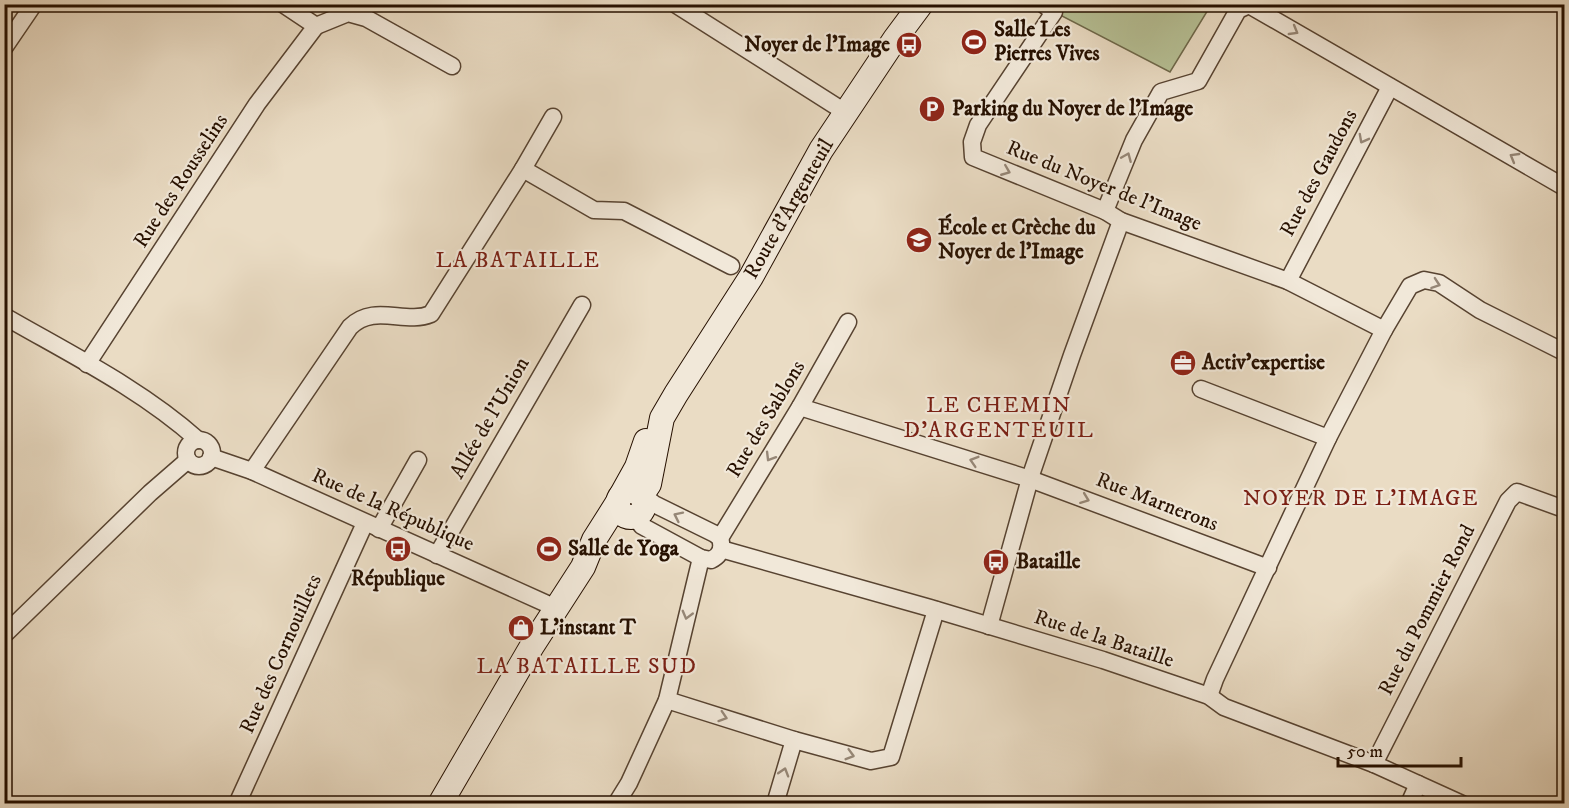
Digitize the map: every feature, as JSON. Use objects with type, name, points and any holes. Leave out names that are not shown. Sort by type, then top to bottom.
[{"type":"main road","name":"Route d'Argenteuil","points":[[440,804],[582,567],[594,540],[631,505],[649,484],[662,418],[751,276],[799,187],[845,112],[921,4]]},
{"type":"street","points":[[4,48],[34,4]]},
{"type":"street","points":[[283,4],[315,26],[348,13],[366,18],[452,66]]},
{"type":"street","points":[[675,4],[845,112]]},
{"type":"street","name":"Rue du Noyer de l'Image","points":[[1043,4],[1054,12],[984,115],[974,134],[973,157],[1104,211],[1121,221],[1288,281],[1384,330]]},
{"type":"street","points":[[1104,211],[1134,140],[1161,92],[1198,81],[1238,10],[1249,5],[1564,187]]},
{"type":"street","name":"Rue des Rousselins","points":[[87,364],[257,105],[315,26]]},
{"type":"street","name":"Rue des Gaudons","points":[[1288,281],[1390,87]]},
{"type":"street","points":[[252,471],[350,327],[364,317],[387,315],[423,318],[431,314],[523,169],[553,117]]},
{"type":"street","points":[[523,169],[594,210],[624,211],[731,266]]},
{"type":"street","points":[[989,626],[1030,479],[1121,221]]},
{"type":"street","points":[[1209,696],[1328,438],[1384,330],[1410,286],[1424,280],[1439,283],[1480,310],[1564,352]]},
{"type":"street","name":"Allée de l'Union","points":[[437,555],[582,305]]},
{"type":"street","points":[[4,316],[134,392],[198,440],[209,445],[211,457],[206,464],[199,466],[188,460],[186,456],[187,448],[198,440]]},
{"type":"street","name":"Rue des Sablons","points":[[721,543],[848,322]]},
{"type":"street","points":[[1201,389],[1328,438]]},
{"type":"street","name":"Rue Marnerons","points":[[800,407],[1030,479],[1268,568]]},
{"type":"street","name":"Rue de la République","points":[[211,457],[252,471],[556,608]]},
{"type":"street","points":[[4,635],[150,493],[188,460]]},
{"type":"street","name":"Rue des Cornouillets","points":[[237,804],[372,526],[418,460]]},
{"type":"street","name":"Rue du Pommier Rond","points":[[1374,764],[1508,501],[1518,492],[1564,509]]},
{"type":"street","name":"Rue de la Bataille","points":[[631,505],[648,499],[721,543],[1103,660],[1209,696],[1224,707],[1374,764],[1462,804]]},
{"type":"street","points":[[631,505],[642,526],[701,558],[711,560],[717,557],[721,543]]},
{"type":"street","points":[[616,804],[667,699],[701,558]]},
{"type":"street","points":[[667,699],[794,740],[871,761],[891,757],[936,610]]},
{"type":"street","points":[[775,804],[794,740]]},
{"type":"street","points":[[1410,804],[1418,784]]},
{"type":"green space","points":[[1066,5],[1211,5],[1170,72],[1060,15]]},
{"type":"place","name":"Salle Les Pierres Vives","points":[[974,42]]},
{"type":"place","name":"Noyer de l'Image","points":[[909,45]]},
{"type":"place","name":"Parking du Noyer de l'Image","points":[[932,109]]},
{"type":"place","name":"École et Crèche du Noyer de l'Image","points":[[919,240]]},
{"type":"place","name":"Activ'expertise","points":[[1183,363]]},
{"type":"place","name":"République","points":[[398,549]]},
{"type":"place","name":"Salle de Yoga","points":[[549,549]]},
{"type":"place","name":"Bataille","points":[[996,562]]},
{"type":"place","name":"L'instant T","points":[[521,628]]},
{"type":"district","name":"LA BATAILLE","points":[[518,260]]},
{"type":"district","name":"LE CHEMIN D'ARGENTEUIL","points":[[999,418]]},
{"type":"district","name":"NOYER DE L'IMAGE","points":[[1361,498]]},
{"type":"district","name":"LA BATAILLE SUD","points":[[587,666]]}]
